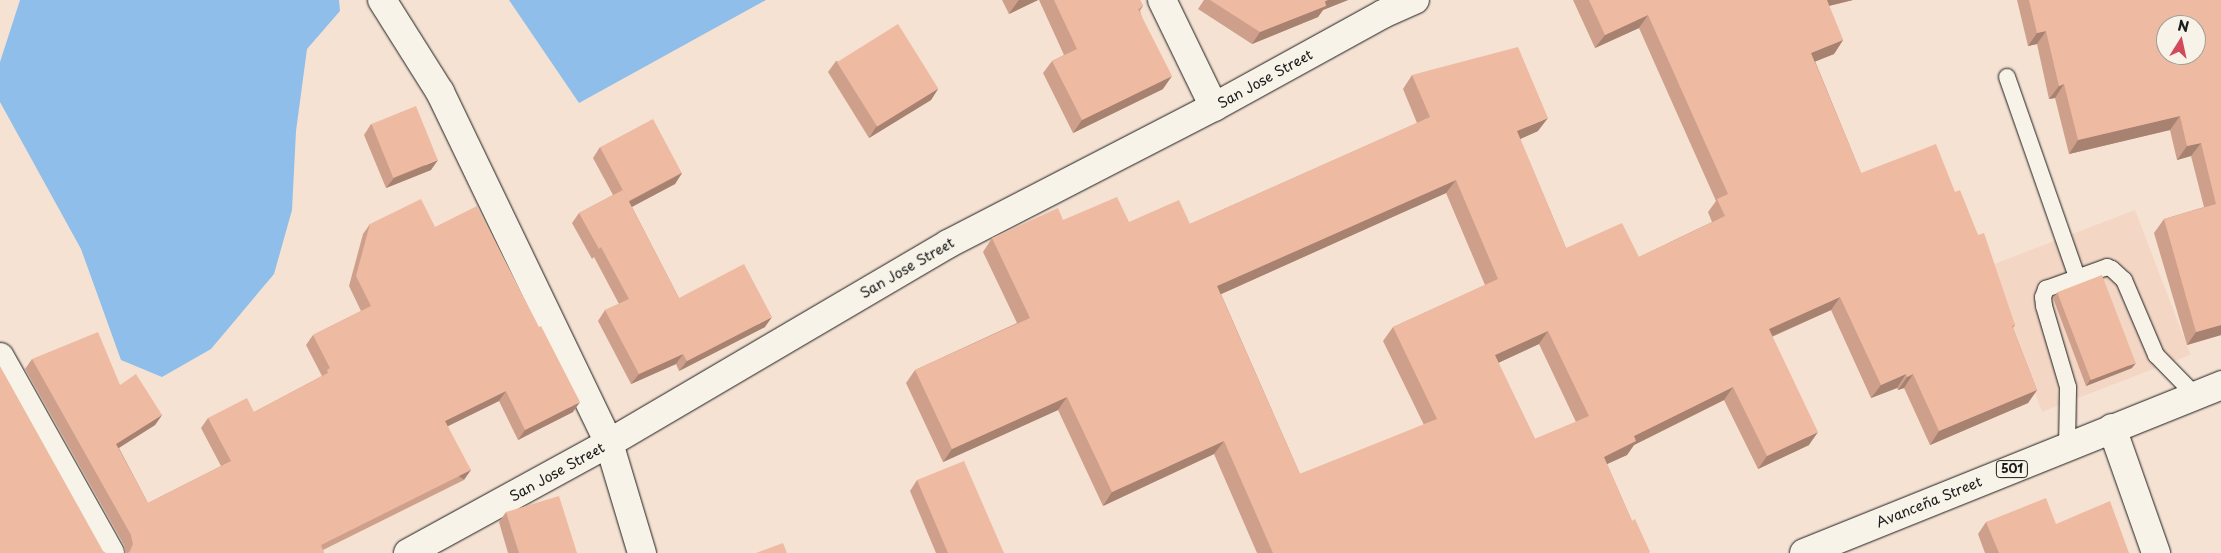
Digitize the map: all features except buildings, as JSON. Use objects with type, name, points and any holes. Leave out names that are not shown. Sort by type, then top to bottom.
[{"type":"street","points":[[382,0],[440,92],[609,443],[642,553]]},
{"type":"street","points":[[1162,0],[1214,107]]},
{"type":"street","name":"San Jose Street","points":[[408,553],[609,443],[948,244],[1214,107],[1380,7],[1414,0]]},
{"type":"street","points":[[0,357],[110,553]]},
{"type":"street","name":"Avanceña Street","points":[[1804,553],[2221,385]]},
{"type":"street","points":[[2112,428],[2156,553]]},
{"type":"lane","points":[[2007,77],[2077,277]]},
{"type":"lane","points":[[2067,447],[2068,387],[2043,297],[2046,289],[2107,267],[2120,275],[2156,355],[2195,395]]},
{"type":"shaded area","points":[[2135,210],[2191,355],[2042,412],[1987,267]]},
{"type":"water","points":[[20,0],[339,0],[340,11],[307,49],[296,131],[292,210],[274,274],[211,349],[162,377],[121,360],[81,249],[0,102],[0,62]]},
{"type":"water","points":[[509,0],[766,0],[579,103]]}]
